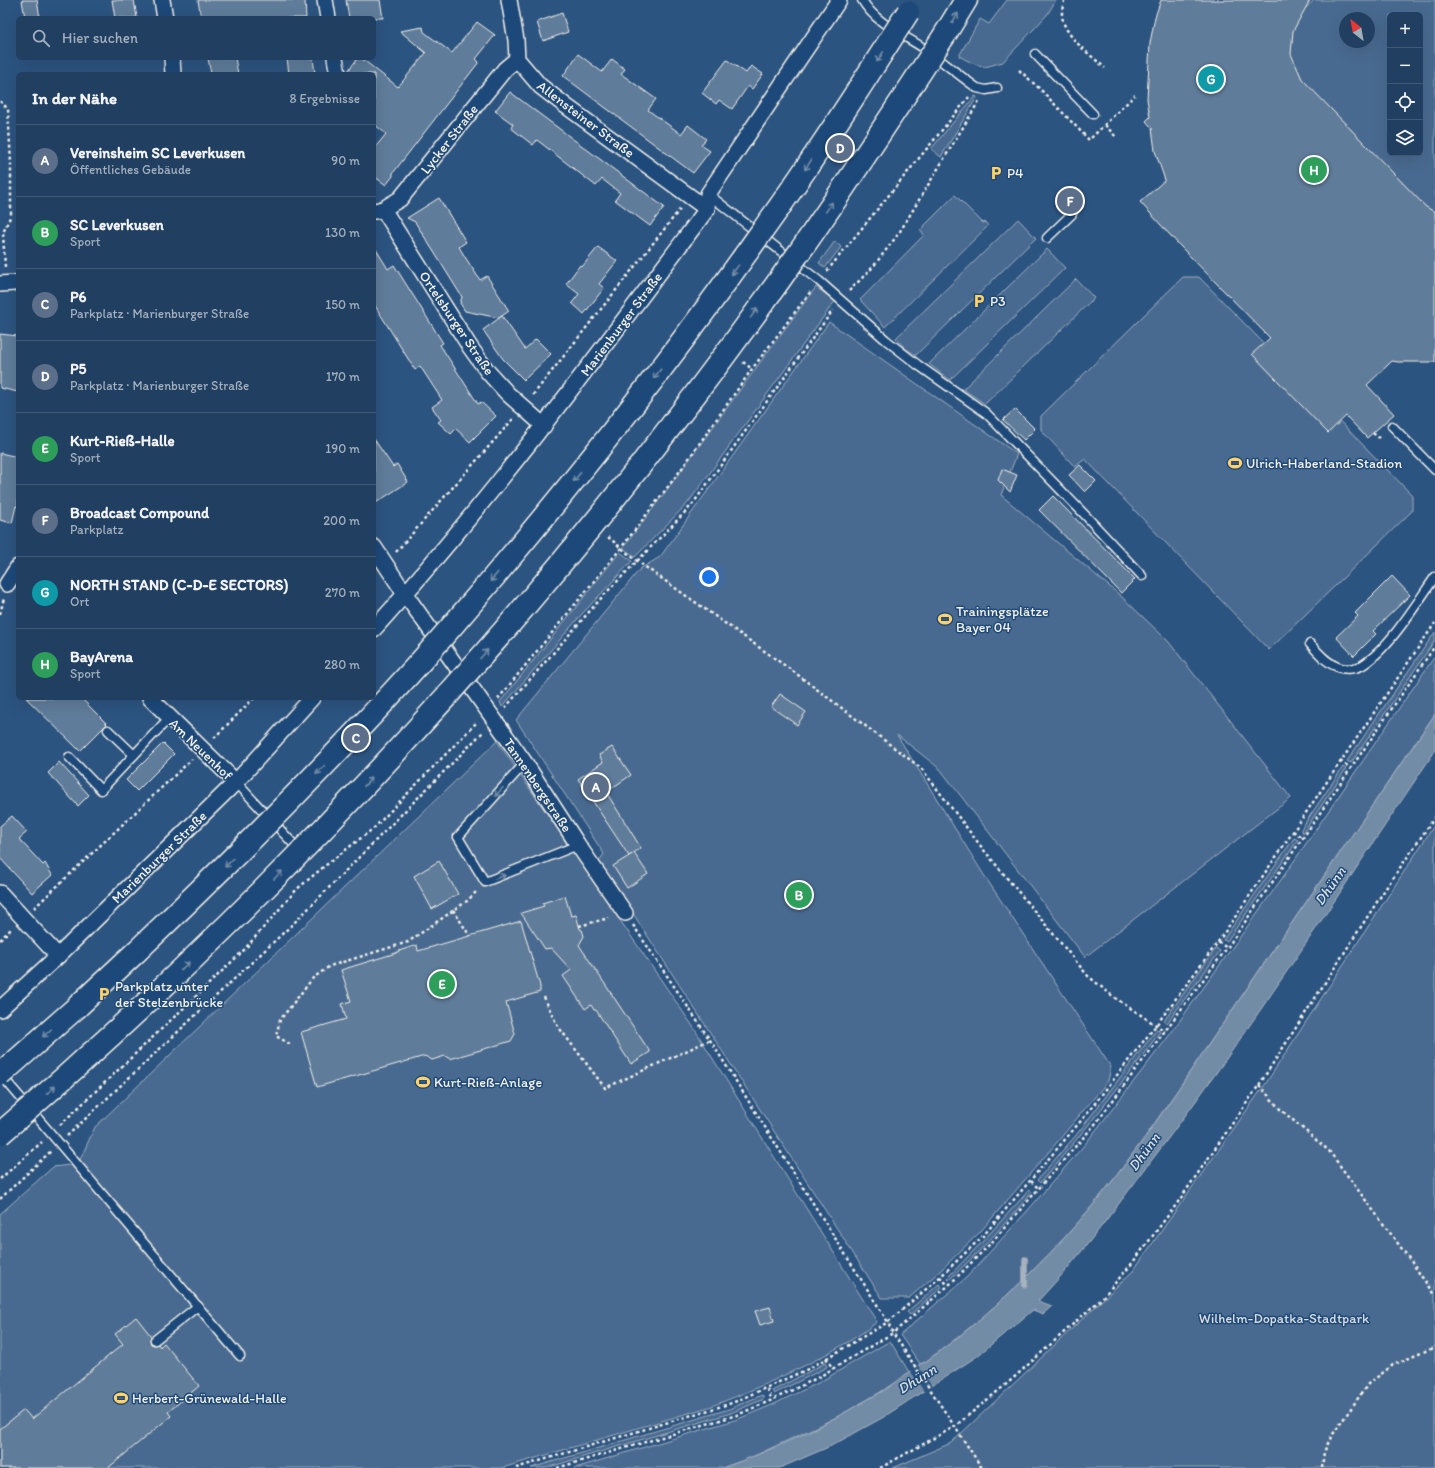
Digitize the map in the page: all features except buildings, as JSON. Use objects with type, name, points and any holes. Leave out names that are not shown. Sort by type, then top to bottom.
[{"type":"highway","points":[[0,1134],[137,1012],[258,895],[354,797],[483,655],[610,503],[731,345],[798,254],[944,36],[966,0]]},
{"type":"highway","points":[[0,1074],[127,961],[268,823],[385,701],[451,627],[578,475],[699,319],[758,238],[862,84],[912,6]]},
{"type":"street","points":[[162,0],[166,16]]},
{"type":"street","points":[[325,0],[328,16]]},
{"type":"street","points":[[509,0],[516,40],[517,59]]},
{"type":"street","name":"Marienburger Straße","points":[[376,627],[405,594],[544,426],[708,202],[839,0]]},
{"type":"street","name":"Allensteiner Straße","points":[[517,59],[540,86],[566,106],[690,196],[708,202]]},
{"type":"street","name":"Lycker Straße","points":[[379,210],[400,199],[406,193],[505,69],[517,59]]},
{"type":"street","points":[[172,60],[173,72]]},
{"type":"street","points":[[335,60],[338,72]]},
{"type":"street","name":"Ortelsburger Straße","points":[[379,210],[470,347],[503,389],[544,426]]},
{"type":"street","name":"Tannenbergstraße","points":[[376,550],[405,594],[525,763],[624,913]]},
{"type":"street","points":[[8,586],[16,571]]},
{"type":"street","name":"Am Neuenhof","points":[[152,700],[236,782]]},
{"type":"street","name":"Marienburger Straße","points":[[0,1009],[58,956],[236,782],[310,700]]},
{"type":"street","points":[[0,893],[22,919],[58,956]]},
{"type":"lane","points":[[862,0],[866,6],[886,25],[924,49],[977,88],[986,90],[997,88]]},
{"type":"lane","points":[[1035,54],[1093,114]]},
{"type":"lane","points":[[708,202],[819,281],[886,340],[918,365],[986,413],[1142,576]]},
{"type":"lane","points":[[1047,238],[1072,214]]},
{"type":"lane","points":[[1392,426],[1435,470]]},
{"type":"lane","points":[[1310,644],[1325,660],[1338,668],[1348,669],[1360,666],[1375,655],[1391,638],[1435,577]]},
{"type":"lane","points":[[69,757],[101,790],[169,718]]},
{"type":"lane","points":[[108,730],[134,755]]},
{"type":"lane","points":[[525,763],[458,837],[485,882],[578,845]]},
{"type":"lane","points":[[236,782],[299,850]]},
{"type":"lane","points":[[0,1074],[240,1356]]},
{"type":"lane","points":[[155,1340],[198,1306]]},
{"type":"path","points":[[1064,0],[1062,14],[1066,30],[1105,68]]},
{"type":"path","points":[[819,281],[977,88]]},
{"type":"path","points":[[0,1199],[296,920],[494,721],[603,596],[692,505],[841,299],[872,267],[899,233],[986,90]]},
{"type":"path","points":[[0,101],[8,110],[11,163],[11,215],[3,233],[7,283]]},
{"type":"path","points":[[1105,125],[1117,138]]},
{"type":"path","points":[[386,564],[523,408],[690,196]]},
{"type":"path","points":[[1373,432],[1379,438]]},
{"type":"path","points":[[604,534],[637,561],[794,672],[921,768],[982,849],[1088,976],[1115,998],[1166,1031]]},
{"type":"path","points":[[516,1468],[732,1403],[767,1389],[810,1368],[888,1322],[940,1277],[983,1236],[1031,1181],[1085,1116],[1157,1024],[1218,942],[1435,623]]},
{"type":"path","points":[[557,1468],[737,1415],[772,1400],[817,1378],[893,1333],[948,1286],[992,1242],[1096,1123],[1227,948],[1435,646]]},
{"type":"path","points":[[0,940],[202,750],[252,700]]},
{"type":"path","points":[[1340,761],[1350,768]]},
{"type":"path","points":[[880,1468],[954,1427],[1009,1382],[1102,1298],[1130,1266],[1176,1205],[1259,1085],[1386,888],[1435,817]]},
{"type":"path","points":[[1293,831],[1303,838]]},
{"type":"path","points":[[290,1044],[276,1036],[280,1020],[313,978],[330,966],[408,942],[467,901]]},
{"type":"path","points":[[453,910],[470,936]]},
{"type":"path","points":[[579,926],[624,913],[700,1024],[888,1322],[896,1338],[982,1468]]},
{"type":"path","points":[[1218,942],[1227,948]]},
{"type":"path","points":[[544,997],[556,1024],[605,1088],[710,1040]]},
{"type":"path","points":[[1259,1085],[1280,1109],[1329,1151],[1408,1257],[1435,1296]]},
{"type":"path","points":[[1031,1181],[1039,1189]]},
{"type":"path","points":[[940,1277],[948,1286]]},
{"type":"path","points":[[1322,1468],[1324,1452],[1330,1437],[1368,1384],[1393,1365],[1435,1347]]},
{"type":"path","points":[[826,1358],[833,1369]]},
{"type":"path","points":[[767,1389],[772,1400]]},
{"type":"green space","points":[[1007,0],[1056,0],[1047,15],[1003,62],[985,67],[972,63],[959,56],[980,19],[989,24]]},
{"type":"green space","points":[[1314,0],[1435,0],[1435,217],[1268,45]]},
{"type":"green space","points":[[975,96],[977,97],[941,157],[931,149]]},
{"type":"green space","points":[[955,195],[983,223],[985,222],[988,226],[885,327],[860,300],[924,235],[920,230]]},
{"type":"green space","points":[[1018,219],[1036,238],[916,355],[906,349],[896,338]]},
{"type":"green space","points":[[835,241],[841,247],[825,268],[819,263]]},
{"type":"green space","points":[[1047,249],[1065,268],[950,380],[929,364]]},
{"type":"green space","name":"Ulrich-Haberland-Stadion","points":[[1183,277],[1199,277],[1412,495],[1412,511],[1269,650],[1085,459],[1075,467],[1041,430],[1041,416]]},
{"type":"green space","points":[[1076,279],[1094,298],[985,404],[963,389]]},
{"type":"green space","points":[[816,287],[835,301],[688,503],[635,557],[623,548]]},
{"type":"green space","points":[[829,322],[1017,454],[1001,495],[1122,597],[1168,641],[1291,798],[1085,957],[940,769],[897,735],[982,872],[1111,1067],[1108,1081],[981,1231],[939,1272],[909,1298],[882,1298],[599,861],[604,854],[516,720],[640,569],[660,557]]},
{"type":"green space","points":[[620,552],[632,561],[582,614],[502,707],[500,702]]},
{"type":"green space","points":[[1435,632],[1435,640],[1351,763],[1347,761]]},
{"type":"green space","points":[[1435,656],[1435,714],[1146,1136],[1079,1222],[1038,1266],[972,1326],[925,1362],[920,1364],[900,1335],[967,1277],[1029,1209],[1086,1143],[1168,1037],[1283,877]]},
{"type":"green space","name":"Kurt-Rieß-Anlage","points":[[497,741],[692,1025],[877,1322],[852,1339],[808,1364],[759,1387],[722,1402],[502,1468],[0,1468],[0,1214],[53,1167],[78,1164],[95,1127]]},
{"type":"green space","points":[[1343,767],[1346,769],[1303,833],[1301,829]]},
{"type":"green space","name":"Wilhelm-Dopatka-Stadtpark","points":[[1435,824],[1435,1468],[893,1468],[951,1443],[1133,1271],[1266,1083]]},
{"type":"green space","points":[[1294,838],[1298,840],[1227,941],[1223,940]]},
{"type":"green space","points":[[1216,948],[1220,951],[1167,1023],[1164,1021]]},
{"type":"green space","points":[[1157,1029],[1160,1032],[1131,1071],[1040,1183],[1037,1180],[1077,1134]]},
{"type":"green space","points":[[1029,1190],[1032,1192],[1012,1215],[982,1248],[949,1280],[947,1278]]},
{"type":"green space","points":[[939,1284],[942,1287],[910,1315],[907,1312]]},
{"type":"green space","points":[[890,1341],[909,1372],[896,1383],[839,1416],[750,1458],[722,1468],[575,1468],[738,1419],[818,1383]]},
{"type":"green space","points":[[825,1363],[827,1367],[774,1394],[772,1391]]},
{"type":"green space","points":[[762,1395],[764,1399],[731,1413],[546,1468],[531,1468],[729,1409]]},
{"type":"water","name":"Dhünn","points":[[1435,714],[1435,751],[1230,1054],[1100,1228],[1038,1301],[1052,1306],[1043,1314],[1033,1310],[976,1357],[882,1418],[831,1446],[780,1468],[722,1468],[777,1447],[846,1412],[891,1386],[972,1326],[1038,1266],[1079,1222],[1146,1136]]},
{"type":"pier","points":[[917,1364],[933,1388],[925,1393],[909,1369]]},
{"type":"waterway","points":[[1025,1259],[1025,1285]]},
{"type":"place","name":"NORTH STAND (C-D-E SECTORS)","points":[[1211,79]]},
{"type":"place","name":"P5","points":[[840,148]]},
{"type":"place","name":"BayArena","points":[[1314,170]]},
{"type":"place","name":"P4","points":[[996,173]]},
{"type":"place","name":"Broadcast Compound","points":[[1070,201]]},
{"type":"place","name":"P3","points":[[979,301]]},
{"type":"place","name":"Ulrich-Haberland-Stadion","points":[[1235,463]]},
{"type":"place","name":"Trainingsplätze Bayer 04","points":[[945,619]]},
{"type":"place","name":"P6","points":[[356,738]]},
{"type":"place","name":"Vereinsheim SC Leverkusen","points":[[596,787]]},
{"type":"place","name":"SC Leverkusen","points":[[799,895]]},
{"type":"place","name":"Kurt-Rieß-Halle","points":[[442,984]]},
{"type":"place","name":"Parkplatz unter der Stelzenbrücke","points":[[104,994]]},
{"type":"place","name":"Kurt-Rieß-Anlage","points":[[423,1082]]},
{"type":"place","name":"Herbert-Grünewald-Halle","points":[[121,1398]]}]
